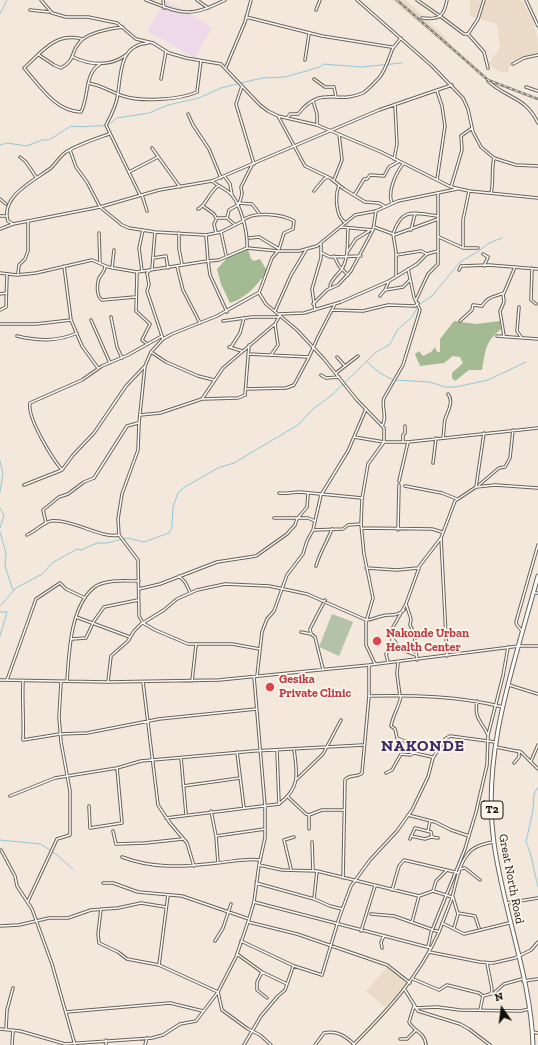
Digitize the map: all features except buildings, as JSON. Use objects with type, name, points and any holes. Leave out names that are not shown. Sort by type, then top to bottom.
[{"type":"highway","name":"Great North Road","points":[[532,1045],[529,1009],[518,956],[509,923],[494,842],[492,796],[496,745],[503,707],[538,576]]},
{"type":"street","points":[[41,0],[51,12]]},
{"type":"street","points":[[146,0],[164,8],[182,13],[208,8],[225,0]]},
{"type":"street","points":[[163,0],[164,8]]},
{"type":"street","points":[[197,0],[208,8]]},
{"type":"street","points":[[226,67],[246,17],[251,0]]},
{"type":"street","points":[[316,10],[320,0]]},
{"type":"street","points":[[357,0],[402,38],[452,85],[465,100],[472,128],[478,142],[494,158],[516,165],[538,166]]},
{"type":"street","points":[[417,0],[464,34],[468,34],[484,52],[488,68]]},
{"type":"street","points":[[422,18],[435,19],[440,16],[445,10],[447,0]]},
{"type":"street","points":[[468,34],[478,19],[484,0]]},
{"type":"street","points":[[526,0],[538,26]]},
{"type":"street","points":[[30,10],[51,12],[66,17],[95,18],[101,21],[117,23],[136,39],[153,43],[180,57],[221,64],[226,67],[242,86],[266,110],[278,116],[317,125],[339,134],[457,189],[538,198]]},
{"type":"street","points":[[246,17],[309,33],[393,48]]},
{"type":"street","points":[[39,55],[59,68],[69,63],[82,39],[107,29],[123,27]]},
{"type":"street","points":[[305,60],[309,33]]},
{"type":"street","points":[[82,39],[70,37],[55,40],[42,49],[39,55],[24,68],[45,93],[62,106],[82,112],[88,83],[94,69],[100,64]]},
{"type":"street","points":[[287,118],[290,113],[298,114],[306,104],[322,96],[345,97],[364,92],[379,78],[393,48],[402,38]]},
{"type":"street","points":[[73,57],[87,63],[100,64],[122,58],[134,46],[153,43]]},
{"type":"street","points":[[161,79],[166,51]]},
{"type":"street","points":[[126,55],[119,78],[118,94],[106,125],[109,134],[141,195],[147,211]]},
{"type":"street","points":[[513,64],[524,58],[538,56]]},
{"type":"street","points":[[88,83],[125,97],[157,99],[172,98],[196,93],[201,61]]},
{"type":"street","points":[[314,78],[325,87],[334,87],[336,97]]},
{"type":"street","points":[[488,81],[499,90],[523,102],[533,113],[538,123]]},
{"type":"street","points":[[0,229],[13,224],[100,207],[141,195],[225,177],[295,146],[395,105],[452,85]]},
{"type":"street","points":[[238,204],[242,194],[241,187],[253,164],[236,104],[239,91],[242,86]]},
{"type":"street","points":[[526,87],[538,91]]},
{"type":"street","points":[[437,90],[442,106],[445,126],[437,180]]},
{"type":"street","points":[[313,101],[316,110],[317,125]]},
{"type":"street","points":[[394,159],[397,138],[395,105]]},
{"type":"street","points":[[188,114],[193,125],[209,149],[221,178]]},
{"type":"street","points":[[278,116],[305,166],[329,177],[366,202],[379,203],[384,206]]},
{"type":"street","points":[[451,186],[462,150],[461,136],[472,128]]},
{"type":"street","points":[[13,224],[8,221],[6,216],[6,204],[15,194],[50,168],[70,150],[109,134]]},
{"type":"street","points":[[334,180],[342,160],[339,134]]},
{"type":"street","points":[[152,148],[180,187]]},
{"type":"street","points":[[70,150],[76,167],[87,182],[100,207],[122,225],[154,232],[180,232],[206,235],[221,232],[260,214],[281,217],[294,221],[293,229],[284,233],[279,250],[272,258],[259,293],[227,312],[172,334],[164,339],[151,352],[145,366],[138,423],[138,450],[120,504],[120,537]]},
{"type":"street","points":[[20,157],[26,162],[36,177]]},
{"type":"street","points":[[129,172],[158,157]]},
{"type":"street","points":[[491,193],[493,182],[491,178],[492,166],[494,158]]},
{"type":"street","points":[[355,194],[364,179],[367,179],[370,175],[384,176],[389,167],[398,161]]},
{"type":"street","points":[[392,203],[390,198],[394,182],[403,164]]},
{"type":"street","points":[[225,177],[230,184],[232,195],[238,204],[248,238],[247,248]]},
{"type":"street","points":[[314,191],[324,179],[329,177]]},
{"type":"street","points":[[212,181],[232,195]]},
{"type":"street","points":[[339,184],[336,200],[342,220],[346,223]]},
{"type":"street","points":[[198,209],[203,206],[206,198],[218,186]]},
{"type":"street","points":[[0,274],[18,275],[89,260],[112,268],[137,272],[168,268],[182,264],[219,260],[247,248],[295,252],[306,250],[321,244],[355,215],[376,211],[392,203],[457,189]]},
{"type":"street","points":[[463,248],[463,220],[469,191]]},
{"type":"street","points":[[416,300],[428,274],[438,264],[438,193]]},
{"type":"street","points":[[0,199],[6,204]]},
{"type":"street","points":[[227,218],[229,210],[238,204],[252,204],[260,214]]},
{"type":"street","points":[[203,206],[217,218],[227,218],[234,225]]},
{"type":"street","points":[[313,304],[322,294],[338,285],[348,275],[361,256],[374,227],[376,211]]},
{"type":"street","points":[[395,276],[396,256],[393,235],[401,217],[409,212],[438,218]]},
{"type":"street","points":[[411,230],[416,213]]},
{"type":"street","points":[[0,216],[6,216]]},
{"type":"street","points":[[216,233],[214,224],[217,218]]},
{"type":"street","points":[[374,227],[393,235],[411,230],[438,218]]},
{"type":"street","points":[[18,275],[19,265],[25,259],[28,251],[28,221]]},
{"type":"street","points":[[341,227],[369,231]]},
{"type":"street","points":[[331,288],[330,286],[332,281],[342,270],[347,252],[348,228]]},
{"type":"street","points":[[142,271],[139,248],[143,230]]},
{"type":"street","points":[[347,252],[356,239],[373,230]]},
{"type":"street","points":[[154,232],[153,258],[151,269],[147,273],[149,285],[147,291],[164,339]]},
{"type":"street","points":[[180,232],[179,249],[182,264]]},
{"type":"street","points":[[221,232],[226,256]]},
{"type":"street","points":[[99,233],[100,263]]},
{"type":"street","points":[[206,235],[210,275],[227,312]]},
{"type":"street","points":[[248,238],[259,237],[279,250]]},
{"type":"street","points":[[439,237],[463,248],[478,248]]},
{"type":"street","points":[[315,310],[313,304],[312,286],[318,271],[322,253],[321,244]]},
{"type":"street","points":[[112,268],[114,250]]},
{"type":"street","points":[[275,311],[291,275],[306,250]]},
{"type":"street","points":[[396,256],[421,251],[428,254]]},
{"type":"street","points":[[223,321],[302,313],[335,304],[389,281],[416,264],[428,254],[438,251]]},
{"type":"street","points":[[322,253],[328,257],[346,255],[361,256]]},
{"type":"street","points":[[483,254],[488,257],[484,266]]},
{"type":"street","points":[[153,258],[166,256],[168,268]]},
{"type":"street","points":[[334,256],[342,270],[348,275]]},
{"type":"street","points":[[177,265],[183,290],[200,323]]},
{"type":"street","points":[[460,270],[461,266],[489,265],[538,269]]},
{"type":"street","points":[[64,266],[71,320],[85,352],[98,368]]},
{"type":"street","points":[[105,266],[105,271],[100,278],[99,298],[102,300],[135,297]]},
{"type":"street","points":[[504,336],[500,311],[504,302],[503,294],[508,287],[515,266]]},
{"type":"street","points":[[532,268],[531,300],[536,304]]},
{"type":"street","points":[[375,664],[366,647],[366,620],[373,598],[366,568],[361,524],[362,498],[368,464],[384,442],[382,426],[385,418],[382,404],[403,365],[420,310],[408,269]]},
{"type":"street","points":[[137,272],[135,297],[136,311],[150,324],[142,340],[146,344]]},
{"type":"street","points":[[0,310],[6,307],[8,275]]},
{"type":"street","points":[[385,290],[403,287],[410,280]]},
{"type":"street","points":[[380,296],[385,290],[389,281]]},
{"type":"street","points":[[0,294],[6,293]]},
{"type":"street","points":[[259,293],[264,302],[313,348],[382,426]]},
{"type":"street","points":[[460,321],[472,310],[473,305],[482,306],[486,299],[495,295],[503,294]]},
{"type":"street","points":[[332,310],[363,311],[388,305],[415,306],[418,303]]},
{"type":"street","points":[[246,389],[292,386],[296,382],[335,304]]},
{"type":"street","points":[[519,307],[517,331],[521,337]]},
{"type":"street","points":[[202,399],[223,368],[274,324],[279,315]]},
{"type":"street","points":[[111,317],[117,347],[122,358]]},
{"type":"street","points":[[242,351],[230,347],[240,333],[244,318]]},
{"type":"street","points":[[0,324],[36,324],[71,320]]},
{"type":"street","points":[[91,320],[110,363]]},
{"type":"street","points":[[271,355],[278,345],[274,324]]},
{"type":"street","points":[[17,336],[41,341],[63,339],[77,333]]},
{"type":"street","points":[[62,470],[47,450],[30,412],[29,405],[32,401],[82,380],[98,368],[122,358],[162,336]]},
{"type":"street","points":[[496,336],[504,336],[515,339],[521,337],[538,339]]},
{"type":"street","points":[[140,415],[160,413],[202,399],[238,398],[245,395],[249,345]]},
{"type":"street","points":[[151,352],[166,362],[198,376],[214,380]]},
{"type":"street","points":[[248,354],[309,357]]},
{"type":"street","points":[[336,373],[358,356]]},
{"type":"street","points":[[337,357],[345,366]]},
{"type":"street","points":[[24,485],[62,470],[73,455],[94,433],[130,380],[145,366]]},
{"type":"street","points":[[322,375],[326,378],[339,377]]},
{"type":"street","points":[[443,438],[445,419],[449,410],[450,397],[448,394]]},
{"type":"street","points":[[257,676],[262,632],[268,619],[274,611],[287,575],[304,554],[307,541],[314,530],[321,495],[354,437],[366,409]]},
{"type":"street","points":[[46,522],[43,510],[59,497],[68,494],[84,482],[94,478],[109,456],[126,426],[138,423]]},
{"type":"street","points":[[403,442],[405,426]]},
{"type":"street","points":[[354,437],[384,442],[408,442],[538,428]]},
{"type":"street","points":[[447,656],[441,538],[442,532],[449,521],[453,504],[457,499],[477,486],[498,468],[505,467],[510,459],[513,430]]},
{"type":"street","points":[[477,486],[484,433]]},
{"type":"street","points":[[433,463],[436,438]]},
{"type":"street","points":[[400,481],[408,442]]},
{"type":"street","points":[[398,530],[399,485]]},
{"type":"street","points":[[477,486],[495,485],[538,488]]},
{"type":"street","points":[[405,486],[442,493],[457,499]]},
{"type":"street","points":[[279,493],[289,494],[292,492],[300,492],[308,494],[362,498]]},
{"type":"street","points":[[139,589],[160,584],[217,562],[256,556],[287,534],[295,525],[296,519],[308,506],[308,494]]},
{"type":"street","points":[[274,518],[308,518],[315,521]]},
{"type":"street","points":[[27,535],[36,532],[46,522],[52,521],[70,524],[120,537],[136,557],[139,580],[138,613],[143,623],[181,641],[196,645],[232,644],[260,650]]},
{"type":"street","points":[[314,530],[342,529],[349,524],[361,524]]},
{"type":"street","points":[[362,528],[398,530],[432,529],[442,532]]},
{"type":"street","points":[[316,566],[323,546],[326,543],[332,529]]},
{"type":"street","points":[[389,663],[386,653],[392,645],[392,628],[404,610],[419,568],[441,538]]},
{"type":"street","points":[[523,632],[517,627],[516,622],[538,545]]},
{"type":"street","points":[[366,568],[397,570],[419,568]]},
{"type":"street","points":[[178,576],[185,582],[190,592]]},
{"type":"street","points":[[67,682],[76,617],[85,599],[97,586],[116,581],[139,580]]},
{"type":"street","points":[[8,680],[36,599],[60,583],[85,599]]},
{"type":"street","points":[[108,682],[111,656],[143,623],[164,610],[177,599],[190,592],[225,584],[270,586],[282,590],[307,594],[325,600],[366,620],[373,620],[382,615],[397,615],[404,610]]},
{"type":"street","points":[[533,593],[538,593]]},
{"type":"street","points":[[72,639],[76,638],[82,640],[86,638],[104,607],[139,600]]},
{"type":"street","points":[[323,669],[316,639],[310,629],[325,600]]},
{"type":"street","points":[[406,604],[411,619],[410,625],[414,633],[417,660]]},
{"type":"street","points":[[76,617],[130,637]]},
{"type":"street","points":[[301,632],[312,634]]},
{"type":"street","points":[[392,638],[399,648],[410,654],[416,655]]},
{"type":"street","points":[[192,681],[196,645]]},
{"type":"street","points":[[0,680],[61,682],[192,681],[254,677],[417,660],[519,646],[538,646]]},
{"type":"street","points":[[428,946],[476,812],[487,765],[488,735],[508,648]]},
{"type":"street","points":[[398,662],[397,674],[401,696],[391,726],[395,730],[397,738],[406,742],[409,751],[433,758]]},
{"type":"street","points":[[343,878],[345,780],[348,777],[362,773],[363,745],[369,696],[369,665]]},
{"type":"street","points":[[0,1028],[61,1043],[147,1038],[159,1036],[175,1026],[196,1021],[202,1011],[218,992],[237,954],[249,919],[254,902],[258,865],[264,846],[265,806],[254,677]]},
{"type":"street","points":[[23,680],[23,740],[60,734],[95,732],[148,721],[256,709]]},
{"type":"street","points":[[28,901],[57,839],[70,834],[71,803],[68,776],[60,734],[59,714],[61,682]]},
{"type":"street","points":[[144,682],[158,805],[190,849],[194,866]]},
{"type":"street","points":[[509,685],[538,694]]},
{"type":"street","points":[[369,696],[401,696],[477,701],[503,707]]},
{"type":"street","points":[[477,701],[476,713],[479,722],[488,735]]},
{"type":"street","points":[[166,818],[186,814],[280,804],[288,797],[297,779],[320,757],[341,720]]},
{"type":"street","points":[[241,941],[294,966],[322,975],[349,890],[370,860],[397,831],[418,800],[428,777],[433,758],[445,739],[449,736],[488,741],[496,745],[519,751],[538,769]]},
{"type":"street","points":[[10,796],[55,778],[117,768],[141,761],[237,752],[363,745]]},
{"type":"street","points":[[531,761],[538,745]]},
{"type":"street","points":[[294,749],[297,779]]},
{"type":"street","points":[[277,750],[280,804]]},
{"type":"street","points":[[514,763],[518,758],[519,751]]},
{"type":"street","points":[[237,752],[244,808]]},
{"type":"street","points":[[386,773],[392,770],[400,755],[410,755],[414,753]]},
{"type":"street","points":[[181,758],[186,814]]},
{"type":"street","points":[[89,806],[90,828],[122,823],[117,768]]},
{"type":"street","points":[[183,786],[240,778]]},
{"type":"street","points":[[288,797],[302,812],[309,814],[319,810],[344,810]]},
{"type":"street","points":[[211,811],[216,836],[218,863]]},
{"type":"street","points":[[309,814],[310,829]]},
{"type":"street","points":[[408,815],[430,821],[468,836]]},
{"type":"street","points":[[428,831],[430,821]]},
{"type":"street","points":[[432,837],[431,832],[415,828],[410,838],[438,838]]},
{"type":"street","points":[[216,836],[265,829]]},
{"type":"street","points":[[113,831],[116,844],[183,839]]},
{"type":"street","points":[[291,870],[284,840],[294,837]]},
{"type":"street","points":[[312,842],[313,871]]},
{"type":"street","points":[[315,1045],[324,1033],[333,1032],[344,1036],[354,1044],[404,990],[413,979],[431,948],[452,897],[463,859],[472,849],[494,842]]},
{"type":"street","points":[[1,850],[15,876],[17,886],[28,901],[37,921],[75,1045]]},
{"type":"street","points":[[122,857],[142,864],[159,866],[194,866],[248,859],[260,860]]},
{"type":"street","points":[[392,890],[399,866],[404,860],[458,873]]},
{"type":"street","points":[[258,865],[291,870],[317,871],[419,896],[433,891],[452,897]]},
{"type":"street","points":[[460,869],[465,868],[480,880]]},
{"type":"street","points":[[433,891],[436,882],[447,870]]},
{"type":"street","points":[[314,899],[317,871]]},
{"type":"street","points":[[256,882],[342,909]]},
{"type":"street","points":[[103,883],[113,883],[138,892],[168,896],[182,896],[249,919]]},
{"type":"street","points":[[361,931],[375,886]]},
{"type":"street","points":[[159,965],[168,896]]},
{"type":"street","points":[[412,922],[419,896]]},
{"type":"street","points":[[452,897],[458,913],[454,928]]},
{"type":"street","points":[[506,904],[529,898],[538,898]]},
{"type":"street","points":[[254,902],[337,925],[428,946],[431,948]]},
{"type":"street","points":[[0,926],[19,925],[56,917],[68,918],[101,909],[118,908],[144,903],[166,907]]},
{"type":"street","points":[[215,941],[229,912],[231,904]]},
{"type":"street","points":[[101,909],[98,934],[99,943],[118,952],[127,959],[159,965],[218,992]]},
{"type":"street","points":[[458,913],[475,916],[479,929]]},
{"type":"street","points":[[371,914],[394,916],[438,932]]},
{"type":"street","points":[[248,922],[297,934],[387,965],[410,983]]},
{"type":"street","points":[[442,923],[464,934],[479,929],[509,923]]},
{"type":"street","points":[[382,948],[381,942],[384,936]]},
{"type":"street","points":[[428,952],[487,963],[518,956],[531,950],[538,942]]},
{"type":"street","points":[[237,954],[262,972],[288,984]]},
{"type":"street","points":[[487,963],[492,989],[491,994]]},
{"type":"street","points":[[244,1045],[261,1016],[285,990],[294,966]]},
{"type":"street","points":[[262,972],[257,982],[257,990],[267,998]]},
{"type":"street","points":[[413,979],[439,990],[447,985],[479,993],[483,996],[491,994],[502,985],[523,980],[538,979]]},
{"type":"street","points":[[6,1029],[7,1010],[13,988]]},
{"type":"street","points":[[404,990],[415,1007],[422,1013],[444,1018],[469,1029],[490,1045]]},
{"type":"street","points":[[218,992],[222,1010],[248,1029],[253,1030],[271,1045]]},
{"type":"street","points":[[480,1010],[483,996]]},
{"type":"street","points":[[66,1013],[170,1003],[202,1011]]},
{"type":"street","points":[[415,1007],[437,1007],[460,1010],[521,1011],[529,1009]]},
{"type":"street","points":[[415,1007],[409,1022],[411,1026],[422,1034],[426,1045]]},
{"type":"street","points":[[12,1045],[13,1030]]},
{"type":"street","points":[[400,1039],[407,1039],[416,1030]]},
{"type":"street","points":[[532,1032],[538,1033]]},
{"type":"street","points":[[145,1045],[147,1038]]},
{"type":"street","points":[[106,1040],[106,1045]]},
{"type":"shaded area","points":[[165,0],[212,27],[195,58],[147,31]]},
{"type":"shaded area","points":[[392,0],[406,0],[442,34],[452,46],[450,49]]},
{"type":"shaded area","points":[[470,0],[522,0],[533,21],[538,42],[538,56],[526,57],[509,67],[508,72],[502,72],[495,69],[489,63],[500,48],[497,24],[470,16]]},
{"type":"shaded area","points":[[387,967],[408,984],[385,1007],[366,991]]},
{"type":"green space","points":[[248,249],[251,259],[254,261],[260,259],[267,271],[247,294],[230,303],[221,284],[217,269],[229,256]]},
{"type":"green space","points":[[454,321],[476,324],[500,321],[501,329],[491,338],[485,352],[482,370],[469,370],[455,381],[452,378],[452,373],[463,363],[460,357],[453,356],[444,363],[420,366],[415,354],[419,351],[423,356],[431,352],[435,347],[437,352],[440,352],[440,339]]},
{"type":"green space","points":[[332,614],[353,622],[339,656],[319,647]]},
{"type":"waterway","points":[[0,14],[7,0]]},
{"type":"waterway","points":[[240,83],[263,78],[285,77],[320,67],[323,64],[361,67],[402,63]]},
{"type":"waterway","points":[[0,145],[7,143],[27,146],[42,140],[49,140],[71,126],[107,126],[117,118],[149,113],[168,105],[199,98],[221,88],[237,84]]},
{"type":"waterway","points":[[420,304],[432,296],[460,262],[479,251],[489,243],[502,238]]},
{"type":"waterway","points":[[0,606],[16,588],[42,574],[52,563],[77,549],[81,550],[97,543],[107,543],[127,538],[144,542],[169,533],[172,527],[173,507],[178,493],[183,488],[218,468],[234,463],[298,425],[313,409],[332,395],[375,353],[390,344],[398,329],[411,318],[418,307]]},
{"type":"waterway","points":[[367,362],[380,373],[393,380]]},
{"type":"waterway","points":[[394,380],[430,382],[445,387],[456,387],[488,380],[526,362]]},
{"type":"waterway","points":[[0,461],[3,474],[0,492]]},
{"type":"waterway","points":[[0,508],[4,515],[0,528]]},
{"type":"waterway","points":[[0,532],[6,553],[5,566],[13,590]]},
{"type":"waterway","points":[[0,612],[7,612],[0,636]]},
{"type":"waterway","name":"NAKONDE","points":[[538,787],[534,794],[533,810],[526,842],[530,852],[538,887]]},
{"type":"waterway","points":[[0,840],[41,844],[73,869]]},
{"type":"railway","points":[[397,0],[488,80],[538,99]]},
{"type":"place","name":"Nakonde Urban Health Center","points":[[377,641]]},
{"type":"place","name":"Gesika Private Clinic","points":[[270,687]]},
{"type":"district","name":"NAKONDE","points":[[423,746]]}]
